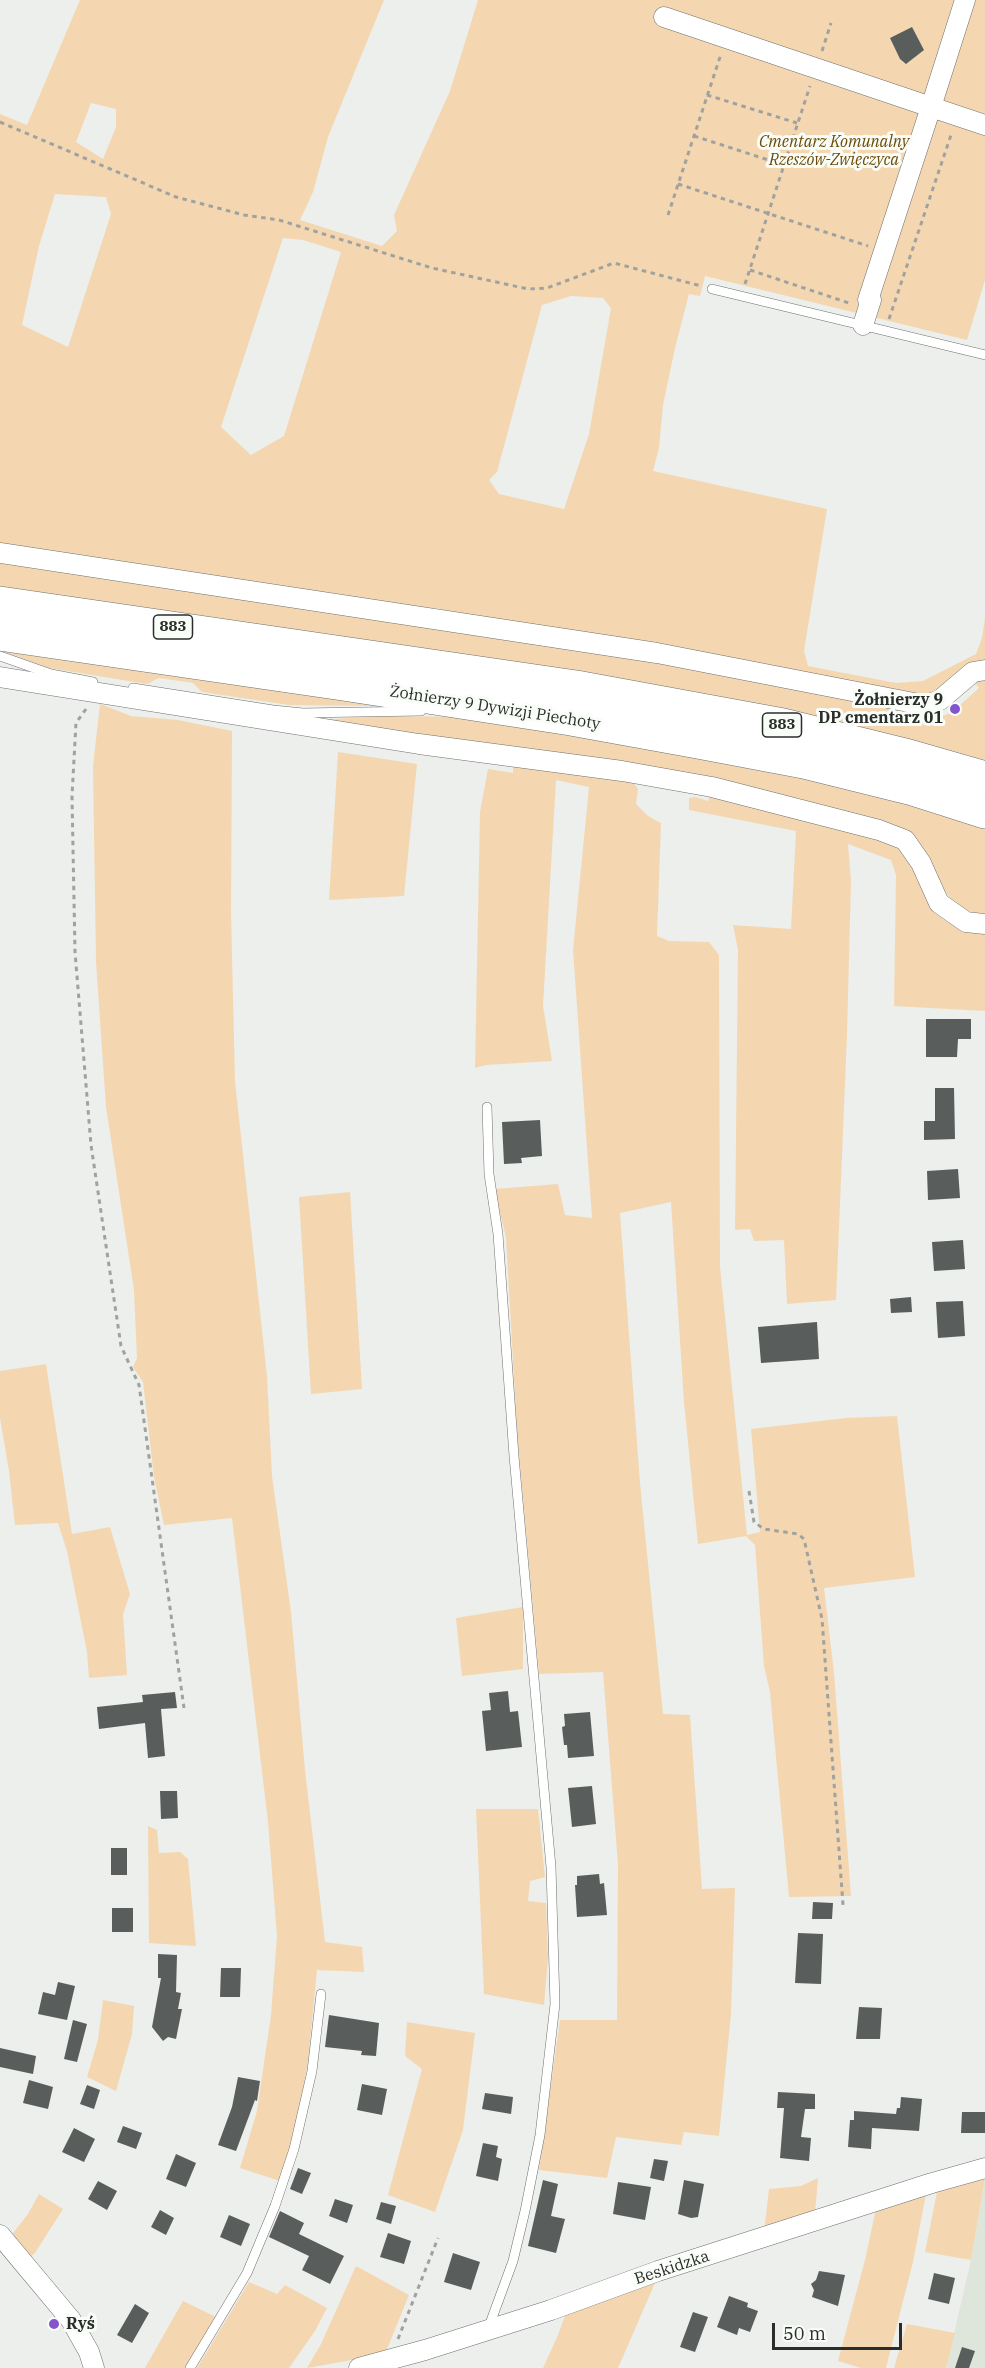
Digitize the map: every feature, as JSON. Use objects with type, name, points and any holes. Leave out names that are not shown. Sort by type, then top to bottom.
[{"type":"highway","name":"Żołnierzy 9 Dywizji Piechoty","points":[[0,603],[573,703],[783,725],[909,756],[985,778]]},
{"type":"highway","name":"Żołnierzy 9 Dywizji Piechoty","points":[[0,634],[517,711],[573,703],[913,789],[985,812]]},
{"type":"street","points":[[862,325],[871,300],[868,300],[965,0]]},
{"type":"street","points":[[664,17],[985,125]]},
{"type":"street","points":[[0,553],[657,653],[919,705],[940,700],[973,672],[985,670]]},
{"type":"street","points":[[0,677],[418,744],[650,776],[712,787],[879,830],[905,840],[921,863],[939,903],[966,922],[985,924]]},
{"type":"street","name":"Beskidzka","points":[[359,2368],[551,2310],[658,2271],[985,2168]]},
{"type":"street","points":[[0,2235],[71,2320],[89,2352],[94,2368]]},
{"type":"lane","points":[[712,289],[985,355]]},
{"type":"lane","points":[[0,656],[51,674],[79,680],[273,710],[318,713],[432,710]]},
{"type":"lane","points":[[443,710],[517,711]]},
{"type":"lane","points":[[487,1107],[489,1174],[498,1234],[514,1456],[551,1867],[555,2004],[540,2135],[525,2211],[513,2261],[488,2329]]},
{"type":"lane","points":[[189,2368],[248,2273],[275,2206],[294,2149],[312,2071],[321,1994]]},
{"type":"path","points":[[745,284],[831,23]]},
{"type":"path","points":[[668,215],[726,38]]},
{"type":"path","points":[[707,95],[797,123]]},
{"type":"path","points":[[889,319],[957,116]]},
{"type":"path","points":[[0,122],[176,197],[244,214],[279,219],[432,268],[528,288],[547,288],[614,263],[712,289]]},
{"type":"path","points":[[694,136],[784,165]]},
{"type":"path","points":[[678,184],[884,251]]},
{"type":"path","points":[[749,270],[852,304],[855,296],[868,300]]},
{"type":"path","points":[[102,694],[76,723],[72,796],[75,963],[91,1145],[121,1346],[140,1385],[184,1708]]},
{"type":"path","points":[[749,1491],[754,1522],[764,1529],[798,1534],[804,1539],[822,1619],[843,1905]]},
{"type":"path","points":[[390,2360],[438,2238]]},
{"type":"shaded area","points":[[985,2180],[985,2368],[946,2368],[971,2260]]},
{"type":"green space","name":"Cmentarz Komunalny Rzeszów-Zwięczyca","points":[[80,0],[384,0],[328,137],[313,192],[300,220],[382,246],[397,231],[394,215],[450,91],[478,0],[985,0],[985,280],[967,340],[705,276],[700,296],[689,294],[663,405],[659,448],[653,471],[827,509],[804,651],[808,666],[896,683],[923,681],[976,654],[982,638],[985,618],[985,663],[924,697],[616,638],[470,616],[436,608],[394,608],[0,545],[0,114],[27,125]],"holes":[[[91,103],[116,109],[116,127],[103,159],[76,142]],[[55,194],[106,197],[111,214],[68,347],[22,325],[39,246]],[[283,238],[303,240],[341,252],[284,436],[251,455],[221,427]],[[571,296],[603,298],[611,308],[589,434],[564,509],[499,494],[489,480],[497,472],[542,305]]]},
{"type":"green space","points":[[0,560],[572,647],[926,713],[930,720],[951,713],[979,688],[974,681],[985,680],[985,765],[0,591]]},
{"type":"green space","points":[[0,650],[387,706],[289,705],[202,692],[193,683],[159,678],[147,684],[49,668]]},
{"type":"green space","points":[[100,704],[131,716],[178,720],[232,731],[231,913],[235,1081],[267,1376],[272,1476],[291,1612],[305,1770],[325,1942],[362,1947],[364,1972],[317,1970],[308,2062],[298,2117],[280,2181],[240,2168],[257,2111],[271,2015],[277,1936],[268,1822],[232,1518],[164,1525],[154,1477],[143,1382],[133,1367],[137,1358],[134,1290],[106,1107],[96,962],[93,766]]},
{"type":"green space","points":[[371,716],[488,717],[876,792],[985,827],[985,915],[967,911],[951,900],[906,830],[892,824],[884,825],[323,720]]},
{"type":"green space","points":[[338,752],[417,764],[404,896],[329,900]]},
{"type":"green space","points":[[513,766],[632,780],[638,789],[636,804],[648,816],[661,823],[657,936],[669,941],[709,942],[719,955],[720,1267],[747,1535],[760,1532],[751,1429],[846,1418],[897,1416],[915,1577],[824,1588],[834,1673],[851,1896],[789,1897],[770,1692],[764,1666],[755,1545],[746,1536],[698,1544],[684,1402],[671,1202],[620,1213],[640,1483],[663,1714],[690,1715],[702,1889],[735,1888],[731,2014],[719,2136],[684,2132],[681,2145],[616,2137],[607,2178],[539,2170],[560,2020],[617,2020],[618,1864],[603,1672],[539,1674],[517,1432],[506,1237],[494,1189],[558,1184],[565,1215],[592,1218],[573,950],[589,787],[556,780],[543,1006],[552,1061],[486,1065],[475,1068],[480,812],[488,769],[513,773]]},
{"type":"green space","points":[[710,795],[894,844],[912,864],[936,914],[949,923],[985,933],[985,1011],[894,1006],[896,875],[891,860],[848,844],[851,881],[847,1034],[836,1300],[787,1304],[784,1240],[754,1241],[750,1229],[735,1230],[738,950],[733,925],[791,929],[796,831],[689,810],[689,798],[695,797],[708,801]]},
{"type":"green space","points":[[350,1192],[362,1389],[311,1394],[299,1197]]},
{"type":"green space","points":[[46,1364],[72,1534],[110,1527],[130,1594],[123,1614],[127,1675],[89,1678],[87,1652],[67,1551],[58,1523],[15,1525],[0,1418],[0,1371]]},
{"type":"green space","points":[[523,1607],[523,1669],[462,1676],[456,1618]]},
{"type":"green space","points":[[476,1809],[538,1809],[545,1877],[530,1881],[528,1901],[546,1903],[548,1958],[544,2005],[484,1994]]},
{"type":"green space","points":[[148,1826],[157,1830],[159,1853],[180,1852],[188,1859],[196,1946],[149,1943]]},
{"type":"green space","points":[[103,2000],[134,2006],[132,2034],[116,2091],[87,2077],[98,2040]]},
{"type":"green space","points":[[407,2022],[475,2033],[463,2130],[435,2212],[388,2195],[422,2069],[405,2056]]},
{"type":"green space","points":[[818,2178],[815,2213],[764,2232],[769,2189],[801,2186]]},
{"type":"green space","points":[[985,2179],[971,2260],[925,2252],[938,2187]]},
{"type":"green space","points":[[39,2194],[63,2209],[35,2253],[29,2258],[10,2237],[28,2214]]},
{"type":"green space","points":[[926,2194],[913,2262],[886,2368],[861,2368],[838,2361],[876,2209]]},
{"type":"green space","points":[[356,2266],[409,2295],[385,2354],[307,2368],[321,2344]]},
{"type":"green space","points":[[249,2282],[277,2294],[285,2285],[327,2308],[315,2331],[289,2368],[197,2368]]},
{"type":"green space","points":[[655,2283],[618,2368],[543,2368],[566,2313]]},
{"type":"green space","points":[[183,2301],[216,2317],[185,2368],[145,2368]]},
{"type":"green space","points":[[907,2324],[955,2333],[946,2368],[894,2368]]},
{"type":"building","points":[[912,27],[924,50],[906,64],[900,59],[890,38]]},
{"type":"building","points":[[926,1019],[971,1019],[971,1039],[958,1039],[957,1057],[926,1057]]},
{"type":"building","points":[[935,1088],[954,1088],[955,1139],[924,1140],[924,1121],[935,1121]]},
{"type":"building","points":[[540,1120],[542,1156],[521,1158],[522,1163],[504,1164],[502,1122]]},
{"type":"building","points":[[958,1169],[960,1198],[928,1200],[927,1171]]},
{"type":"building","points":[[963,1240],[965,1269],[934,1271],[932,1242]]},
{"type":"building","points":[[911,1297],[912,1312],[891,1313],[890,1299]]},
{"type":"building","points":[[963,1301],[965,1336],[938,1338],[936,1302]]},
{"type":"building","points":[[817,1322],[819,1359],[761,1363],[758,1327]]},
{"type":"building","points":[[508,1691],[510,1712],[518,1711],[522,1747],[486,1751],[482,1711],[491,1710],[489,1693]]},
{"type":"building","points":[[175,1692],[177,1708],[161,1709],[165,1756],[148,1758],[145,1723],[99,1729],[97,1707],[143,1702],[142,1695]]},
{"type":"building","points":[[590,1712],[594,1756],[568,1758],[562,1727],[565,1726],[564,1714]]},
{"type":"building","points":[[592,1786],[596,1824],[572,1827],[568,1788]]},
{"type":"building","points":[[160,1791],[177,1791],[178,1818],[161,1819]]},
{"type":"building","points":[[111,1848],[127,1848],[127,1875],[111,1875]]},
{"type":"building","points":[[599,1874],[600,1884],[604,1883],[607,1915],[577,1917],[575,1885],[577,1885],[577,1876]]},
{"type":"building","points":[[813,1902],[833,1903],[832,1919],[812,1919]]},
{"type":"building","points":[[112,1908],[133,1908],[133,1932],[112,1932]]},
{"type":"building","points":[[798,1933],[823,1934],[821,1984],[795,1983]]},
{"type":"building","points":[[158,1954],[177,1955],[176,1992],[181,1993],[178,2009],[182,2009],[176,2039],[168,2037],[163,2041],[152,2027],[161,1978],[158,1978]]},
{"type":"building","points":[[221,1968],[241,1968],[240,1997],[220,1997]]},
{"type":"building","points":[[58,1982],[75,1986],[67,2020],[38,2014],[43,1992],[55,1995]]},
{"type":"building","points":[[859,2007],[882,2008],[880,2039],[856,2039]]},
{"type":"building","points":[[329,2015],[379,2023],[376,2056],[361,2055],[362,2051],[325,2047]]},
{"type":"building","points":[[73,2020],[87,2024],[77,2062],[64,2059]]},
{"type":"building","points":[[0,2048],[36,2056],[33,2074],[0,2067]]},
{"type":"building","points":[[238,2077],[260,2081],[257,2101],[255,2100],[236,2151],[218,2145],[232,2107]]},
{"type":"building","points":[[29,2080],[53,2087],[48,2109],[23,2103]]},
{"type":"building","points":[[362,2084],[387,2089],[382,2115],[357,2110]]},
{"type":"building","points":[[87,2085],[100,2090],[94,2109],[80,2104]]},
{"type":"building","points":[[778,2092],[815,2094],[815,2109],[805,2109],[801,2137],[811,2138],[809,2161],[780,2158],[784,2108],[777,2108]]},
{"type":"building","points":[[485,2093],[513,2097],[511,2114],[482,2109]]},
{"type":"building","points":[[901,2097],[922,2099],[919,2131],[872,2128],[871,2149],[848,2147],[850,2120],[854,2120],[854,2111],[896,2114],[897,2108],[900,2108]]},
{"type":"building","points":[[962,2112],[985,2112],[985,2133],[961,2133]]},
{"type":"building","points":[[123,2126],[142,2133],[136,2149],[117,2142]]},
{"type":"building","points":[[74,2128],[95,2139],[84,2162],[62,2152]]},
{"type":"building","points":[[483,2143],[498,2146],[496,2157],[502,2159],[498,2181],[476,2176]]},
{"type":"building","points":[[176,2154],[196,2163],[186,2187],[166,2179]]},
{"type":"building","points":[[654,2159],[668,2161],[664,2181],[650,2178]]},
{"type":"building","points":[[298,2168],[311,2173],[302,2194],[290,2189]]},
{"type":"building","points":[[543,2180],[558,2184],[551,2216],[565,2219],[556,2253],[528,2246]]},
{"type":"building","points":[[684,2180],[704,2184],[698,2217],[691,2218],[678,2214]]},
{"type":"building","points":[[98,2181],[117,2191],[107,2210],[88,2199]]},
{"type":"building","points":[[618,2182],[651,2187],[645,2220],[613,2214]]},
{"type":"building","points":[[335,2199],[353,2205],[347,2223],[329,2216]]},
{"type":"building","points":[[381,2202],[396,2206],[391,2224],[376,2219]]},
{"type":"building","points":[[160,2210],[174,2218],[166,2235],[151,2227]]},
{"type":"building","points":[[280,2211],[304,2223],[299,2234],[344,2256],[330,2284],[302,2270],[309,2256],[269,2237]]},
{"type":"building","points":[[229,2215],[250,2224],[241,2246],[220,2237]]},
{"type":"building","points":[[388,2233],[411,2241],[404,2264],[380,2257]]},
{"type":"building","points":[[453,2253],[480,2262],[471,2290],[444,2282]]},
{"type":"building","points":[[819,2271],[845,2275],[838,2306],[812,2297],[814,2290],[811,2284],[816,2280]]},
{"type":"building","points":[[934,2273],[955,2278],[949,2304],[928,2299]]},
{"type":"building","points":[[729,2296],[748,2303],[747,2307],[758,2311],[750,2332],[739,2328],[737,2335],[717,2327]]},
{"type":"building","points":[[135,2304],[149,2313],[132,2343],[117,2335]]},
{"type":"building","points":[[693,2312],[708,2317],[695,2352],[680,2347]]},
{"type":"building","points":[[962,2347],[975,2351],[969,2368],[955,2368]]},
{"type":"place","name":"Żołnierzy 9 DP cmentarz 01","points":[[955,709]]},
{"type":"place","name":"Ryś","points":[[54,2324]]}]
